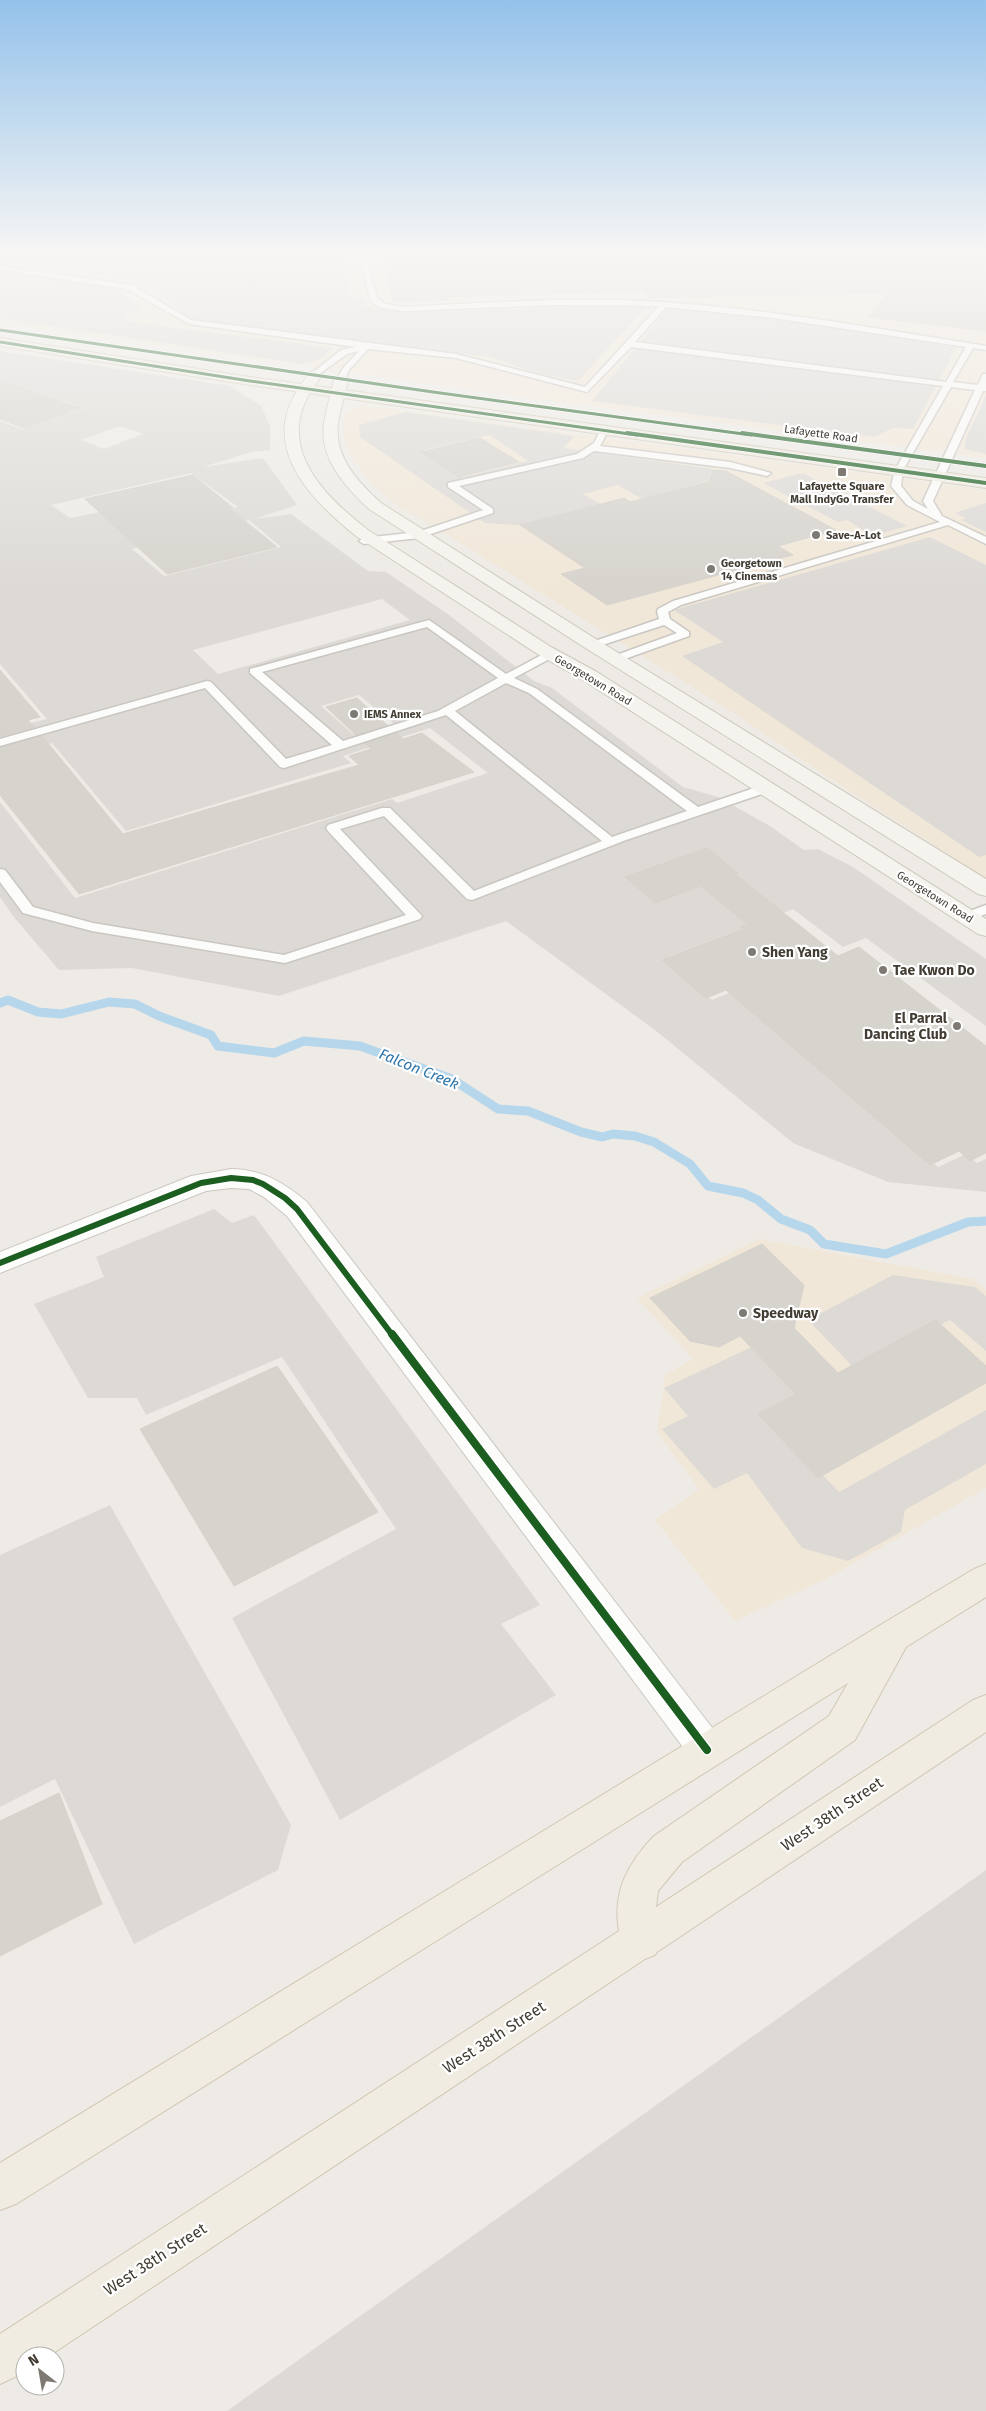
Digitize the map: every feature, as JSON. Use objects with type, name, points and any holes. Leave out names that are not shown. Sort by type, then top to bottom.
[{"type":"main road","name":"Lafayette Road","points":[[171,364],[310,381]]},
{"type":"main road","name":"Lafayette Road","points":[[204,364],[605,429],[986,482]]},
{"type":"main road","name":"Georgetown Road","points":[[310,381],[292,425],[294,451],[302,473],[329,507],[368,540],[551,654],[590,676],[764,789],[986,929]]},
{"type":"main road","name":"Lafayette Road","points":[[340,386],[986,466]]},
{"type":"main road","points":[[340,386],[331,425],[333,450],[349,480],[375,506],[593,645],[986,889]]},
{"type":"main road","points":[[0,2188],[895,1633],[986,1579]]},
{"type":"main road","points":[[641,1941],[636,1916],[636,1899],[649,1868],[668,1850],[842,1728],[895,1633]]},
{"type":"main road","name":"West 38th Street","points":[[0,2361],[641,1941],[986,1712]]},
{"type":"street","points":[[0,1263],[201,1183],[229,1177],[255,1179],[276,1190],[297,1209],[707,1750]]},
{"type":"lane","points":[[310,381],[331,364]]},
{"type":"lane","points":[[340,386],[345,368],[351,364]]},
{"type":"lane","points":[[485,364],[587,390],[611,364]]},
{"type":"lane","points":[[785,364],[983,388]]},
{"type":"lane","points":[[961,364],[899,470],[896,486],[910,503],[986,541]]},
{"type":"lane","points":[[938,516],[928,501],[983,388],[986,376]]},
{"type":"lane","points":[[368,540],[419,535],[490,511],[451,485],[580,456],[598,444],[605,429]]},
{"type":"lane","points":[[592,448],[730,464],[767,473]]},
{"type":"lane","points":[[615,658],[685,634],[665,621],[662,611],[677,603],[949,522]]},
{"type":"lane","points":[[593,645],[665,621]]},
{"type":"lane","points":[[341,746],[254,671],[429,623],[505,678],[533,691],[697,812]]},
{"type":"lane","points":[[0,742],[206,684],[284,764],[447,710],[551,654]]},
{"type":"lane","points":[[447,710],[611,842]]},
{"type":"lane","points":[[0,873],[28,910],[92,927],[285,959],[415,916],[332,828],[386,811],[472,896],[611,842],[764,789]]},
{"type":"lane","points":[[967,917],[986,909]]},
{"type":"shaded area","points":[[0,364],[82,364],[230,386],[261,406],[270,426],[270,450],[251,452],[203,467],[263,458],[297,505],[254,519],[291,514],[368,571],[386,572],[449,615],[534,681],[552,688],[683,787],[718,797],[770,826],[804,850],[818,849],[853,867],[986,959],[986,1026],[866,938],[843,947],[793,909],[668,957],[666,962],[712,1000],[751,984],[752,1010],[938,1167],[966,1154],[977,1163],[986,1159],[986,1192],[888,1182],[793,1143],[655,1030],[506,921],[279,996],[132,968],[59,970],[13,916],[0,897],[0,802],[75,898],[392,799],[397,803],[488,773],[430,728],[343,756],[351,763],[126,831],[52,743],[0,758],[0,731],[47,719],[0,664],[0,421],[22,429],[83,408],[0,378]],"holes":[[[120,426],[143,434],[104,449],[81,440]],[[191,473],[238,507],[137,532],[111,510],[70,518],[51,505]],[[249,520],[281,547],[164,576],[132,549]],[[382,599],[410,620],[218,674],[193,650]],[[359,695],[393,724],[353,734],[321,706]],[[707,848],[738,873],[655,903],[625,877]]]},
{"type":"shaded area","points":[[286,364],[986,364],[986,458],[529,398]]},
{"type":"shaded area","points":[[509,364],[594,364],[578,381],[533,372]]},
{"type":"shaded area","points":[[623,364],[948,364],[913,429],[893,428],[874,437],[592,401]]},
{"type":"shaded area","points":[[986,396],[986,454],[965,449],[965,440]]},
{"type":"shaded area","points":[[363,405],[986,490],[986,879],[799,758],[737,715],[425,521],[400,508],[371,483],[354,461],[345,444],[342,424],[346,411]]},
{"type":"shaded area","points":[[406,412],[575,436],[563,448],[713,469],[708,481],[642,499],[618,485],[583,494],[600,504],[519,525],[485,523],[360,437],[359,425]],"holes":[[[490,435],[528,461],[464,477],[423,450]]]},
{"type":"shaded area","points":[[803,473],[907,526],[873,536],[847,520],[838,522],[763,483]]},
{"type":"shaded area","points":[[986,503],[986,532],[961,520],[966,518],[955,513]]},
{"type":"shaded area","points":[[930,537],[986,565],[986,855],[979,857],[682,656],[723,642],[674,610]]},
{"type":"shaded area","points":[[214,1209],[232,1223],[254,1215],[540,1605],[501,1624],[556,1695],[340,1820],[232,1618],[396,1529],[282,1357],[146,1415],[137,1398],[88,1398],[34,1304],[104,1277],[96,1257]]},
{"type":"shaded area","points":[[759,1239],[973,1279],[986,1290],[986,1488],[826,1579],[735,1621],[655,1520],[699,1489],[657,1433],[665,1375],[693,1359],[637,1298]]},
{"type":"shaded area","points":[[893,1275],[975,1287],[986,1296],[986,1351],[950,1320],[854,1368],[808,1320]]},
{"type":"shaded area","points":[[754,1346],[802,1400],[769,1419],[839,1492],[986,1410],[986,1464],[905,1510],[901,1532],[848,1561],[802,1548],[747,1473],[714,1489],[662,1429],[688,1416],[664,1388]]},
{"type":"shaded area","points":[[110,1505],[291,1825],[278,1870],[134,1944],[55,1779],[0,1807],[0,1555]]},
{"type":"shaded area","points":[[986,1870],[986,2411],[227,2411]]},
{"type":"building","points":[[0,379],[80,408],[24,428],[0,419]]},
{"type":"building","points":[[480,438],[519,462],[459,477],[421,452]]},
{"type":"building","points":[[713,470],[726,471],[836,530],[778,546],[793,555],[607,605],[561,574],[585,568],[520,525],[624,498],[630,502],[709,482]]},
{"type":"building","points":[[193,475],[233,508],[229,508],[277,547],[167,574],[85,499]]},
{"type":"building","points":[[0,670],[40,717],[28,720],[34,727],[0,737]]},
{"type":"building","name":"IEMS Annex","points":[[357,698],[387,725],[356,735],[326,707]]},
{"type":"building","points":[[396,733],[403,739],[422,733],[474,772],[79,894],[0,795],[0,748],[42,736],[123,834],[359,765],[349,756],[371,749],[365,743]]},
{"type":"building","points":[[707,848],[738,873],[735,874],[838,956],[859,947],[986,1046],[986,1153],[970,1161],[959,1151],[930,1165],[726,990],[706,998],[662,960],[743,929],[740,927],[748,925],[701,886],[655,903],[625,877]]},
{"type":"building","points":[[762,1244],[804,1285],[794,1328],[838,1373],[936,1320],[986,1366],[986,1383],[818,1478],[758,1414],[796,1394],[740,1336],[719,1347],[690,1341],[650,1298]]},
{"type":"building","points":[[277,1366],[378,1512],[234,1586],[140,1429]]},
{"type":"building","points":[[59,1793],[102,1904],[0,1956],[0,1821]]},
{"type":"waterway","name":"Falcon Creek","points":[[0,1003],[8,1000],[38,1012],[61,1014],[109,1002],[135,1004],[159,1016],[211,1035],[218,1046],[274,1053],[304,1041],[360,1046],[452,1079],[498,1109],[528,1111],[581,1132],[602,1137],[613,1134],[635,1136],[654,1142],[690,1164],[708,1186],[743,1193],[758,1200],[781,1219],[810,1230],[824,1244],[886,1254],[968,1222],[986,1221]]},
{"type":"cycle path","points":[[138,364],[250,381],[986,483]]},
{"type":"cycle path","points":[[234,364],[986,466]]},
{"type":"cycle path","points":[[0,1263],[201,1183],[243,1178],[253,1180],[274,1190],[297,1209],[707,1750]]},
{"type":"place","name":"Lafayette Square Mall IndyGo Transfer","points":[[842,472]]},
{"type":"place","name":"Save-A-Lot","points":[[816,535]]},
{"type":"place","name":"Georgetown 14 Cinemas","points":[[711,569]]},
{"type":"place","name":"IEMS Annex","points":[[354,714]]},
{"type":"place","name":"Shen Yang","points":[[752,952]]},
{"type":"place","name":"Tae Kwon Do","points":[[883,970]]},
{"type":"place","name":"El Parral Dancing Club","points":[[957,1026]]},
{"type":"place","name":"Speedway","points":[[743,1313]]}]
